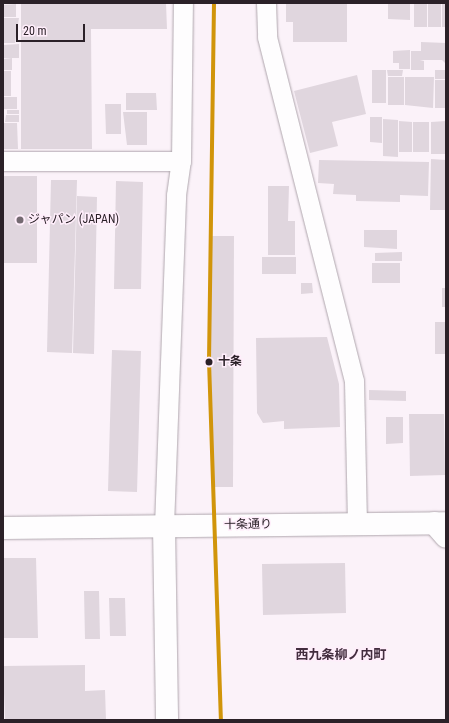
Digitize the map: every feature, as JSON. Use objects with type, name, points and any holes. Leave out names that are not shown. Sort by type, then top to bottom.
[{"type":"main road","name":"十条通り","points":[[3,528],[357,524],[442,528]]},
{"type":"main road","points":[[164,526],[167,720]]},
{"type":"street","points":[[164,526],[176,195],[181,161],[183,3]]},
{"type":"street","points":[[266,3],[267,37],[354,380],[357,524]]},
{"type":"street","points":[[3,161],[181,161]]},
{"type":"building","points":[[21,3],[166,3],[167,29],[91,29],[92,149],[21,149]]},
{"type":"building","points":[[286,3],[347,3],[347,42],[293,42],[293,22],[286,22]]},
{"type":"building","points":[[388,3],[410,3],[410,20],[388,19]]},
{"type":"building","points":[[414,3],[427,3],[427,27],[414,27]]},
{"type":"building","points":[[428,3],[441,3],[441,27],[428,27]]},
{"type":"building","points":[[442,3],[446,3],[446,27],[442,27]]},
{"type":"building","points":[[16,4],[16,17],[3,17],[3,5]]},
{"type":"building","points":[[3,18],[19,18],[15,43],[3,43]]},
{"type":"building","points":[[421,42],[446,43],[446,64],[442,60],[420,60],[424,61],[424,70],[411,70],[411,51],[421,51]]},
{"type":"building","points":[[19,44],[19,58],[3,58],[3,45]]},
{"type":"building","points":[[410,50],[410,69],[399,69],[399,63],[393,63],[393,51]]},
{"type":"building","points":[[12,58],[12,70],[3,70],[3,59]]},
{"type":"building","points":[[372,70],[386,70],[386,103],[372,103]]},
{"type":"building","points":[[387,70],[403,70],[402,76],[388,76]]},
{"type":"building","points":[[435,70],[446,70],[446,79],[435,79]]},
{"type":"building","points":[[3,71],[11,71],[11,96],[3,96]]},
{"type":"building","points":[[357,75],[366,114],[332,122],[338,146],[310,153],[294,91]]},
{"type":"building","points":[[388,77],[404,77],[404,105],[388,105]]},
{"type":"building","points":[[405,77],[434,77],[433,108],[405,105]]},
{"type":"building","points":[[435,80],[446,80],[446,108],[435,108]]},
{"type":"building","points":[[126,93],[156,93],[157,110],[126,110]]},
{"type":"building","points":[[3,97],[17,97],[17,109],[3,109]]},
{"type":"building","points":[[105,104],[121,104],[121,134],[106,134]]},
{"type":"building","points":[[7,110],[19,110],[19,114],[7,114]]},
{"type":"building","points":[[123,112],[147,112],[147,145],[127,145]]},
{"type":"building","points":[[6,115],[19,115],[19,122],[5,122]]},
{"type":"building","points":[[370,117],[382,117],[382,143],[370,142]]},
{"type":"building","points":[[383,119],[398,120],[398,157],[383,156]]},
{"type":"building","points":[[399,121],[412,122],[412,152],[399,152]]},
{"type":"building","points":[[446,121],[446,154],[431,154],[431,122]]},
{"type":"building","points":[[413,122],[429,122],[429,152],[413,152]]},
{"type":"building","points":[[4,123],[17,123],[18,149],[4,149]]},
{"type":"building","points":[[431,159],[446,160],[446,210],[430,210]]},
{"type":"building","points":[[319,160],[429,162],[428,196],[400,195],[400,202],[356,201],[356,195],[333,194],[334,184],[318,183]]},
{"type":"building","name":"ジャパン (JAPAN)","points":[[3,176],[37,176],[37,263],[3,263]]},
{"type":"building","points":[[51,180],[77,180],[72,353],[47,352]]},
{"type":"building","points":[[116,181],[143,182],[141,289],[114,289]]},
{"type":"building","points":[[268,186],[289,186],[288,221],[295,221],[295,255],[268,255]]},
{"type":"building","points":[[77,196],[97,197],[94,354],[73,353]]},
{"type":"building","points":[[364,230],[397,230],[397,249],[364,247]]},
{"type":"building","points":[[210,236],[234,236],[233,487],[212,487]]},
{"type":"building","points":[[402,252],[402,261],[375,261],[375,253]]},
{"type":"building","points":[[262,257],[296,257],[296,274],[262,274]]},
{"type":"building","points":[[372,263],[400,263],[400,283],[372,283]]},
{"type":"building","points":[[301,283],[312,283],[313,293],[301,294]]},
{"type":"building","points":[[442,288],[446,288],[446,307],[442,307]]},
{"type":"building","points":[[435,322],[446,322],[446,354],[435,354]]},
{"type":"building","points":[[327,337],[339,384],[340,427],[284,429],[284,421],[263,423],[257,413],[256,338]]},
{"type":"building","points":[[112,350],[141,351],[137,492],[108,491]]},
{"type":"building","points":[[369,390],[406,391],[406,401],[369,400]]},
{"type":"building","points":[[409,414],[444,414],[445,475],[410,476]]},
{"type":"building","points":[[386,417],[403,417],[403,443],[386,444]]},
{"type":"building","points":[[3,558],[36,558],[38,638],[3,638]]},
{"type":"building","points":[[345,563],[346,613],[263,615],[262,564]]},
{"type":"building","points":[[84,591],[99,591],[100,639],[85,639]]},
{"type":"building","points":[[109,598],[125,598],[126,636],[110,636]]},
{"type":"building","points":[[85,665],[85,691],[105,690],[106,720],[5,720],[3,666]]},
{"type":"transit line","points":[[214,3],[209,361],[221,720]]},
{"type":"place","name":"ジャパン (JAPAN)","points":[[20,220]]},
{"type":"place","name":"十条","points":[[209,362]]},
{"type":"district","name":"西九条柳ノ内町","points":[[341,655]]}]
